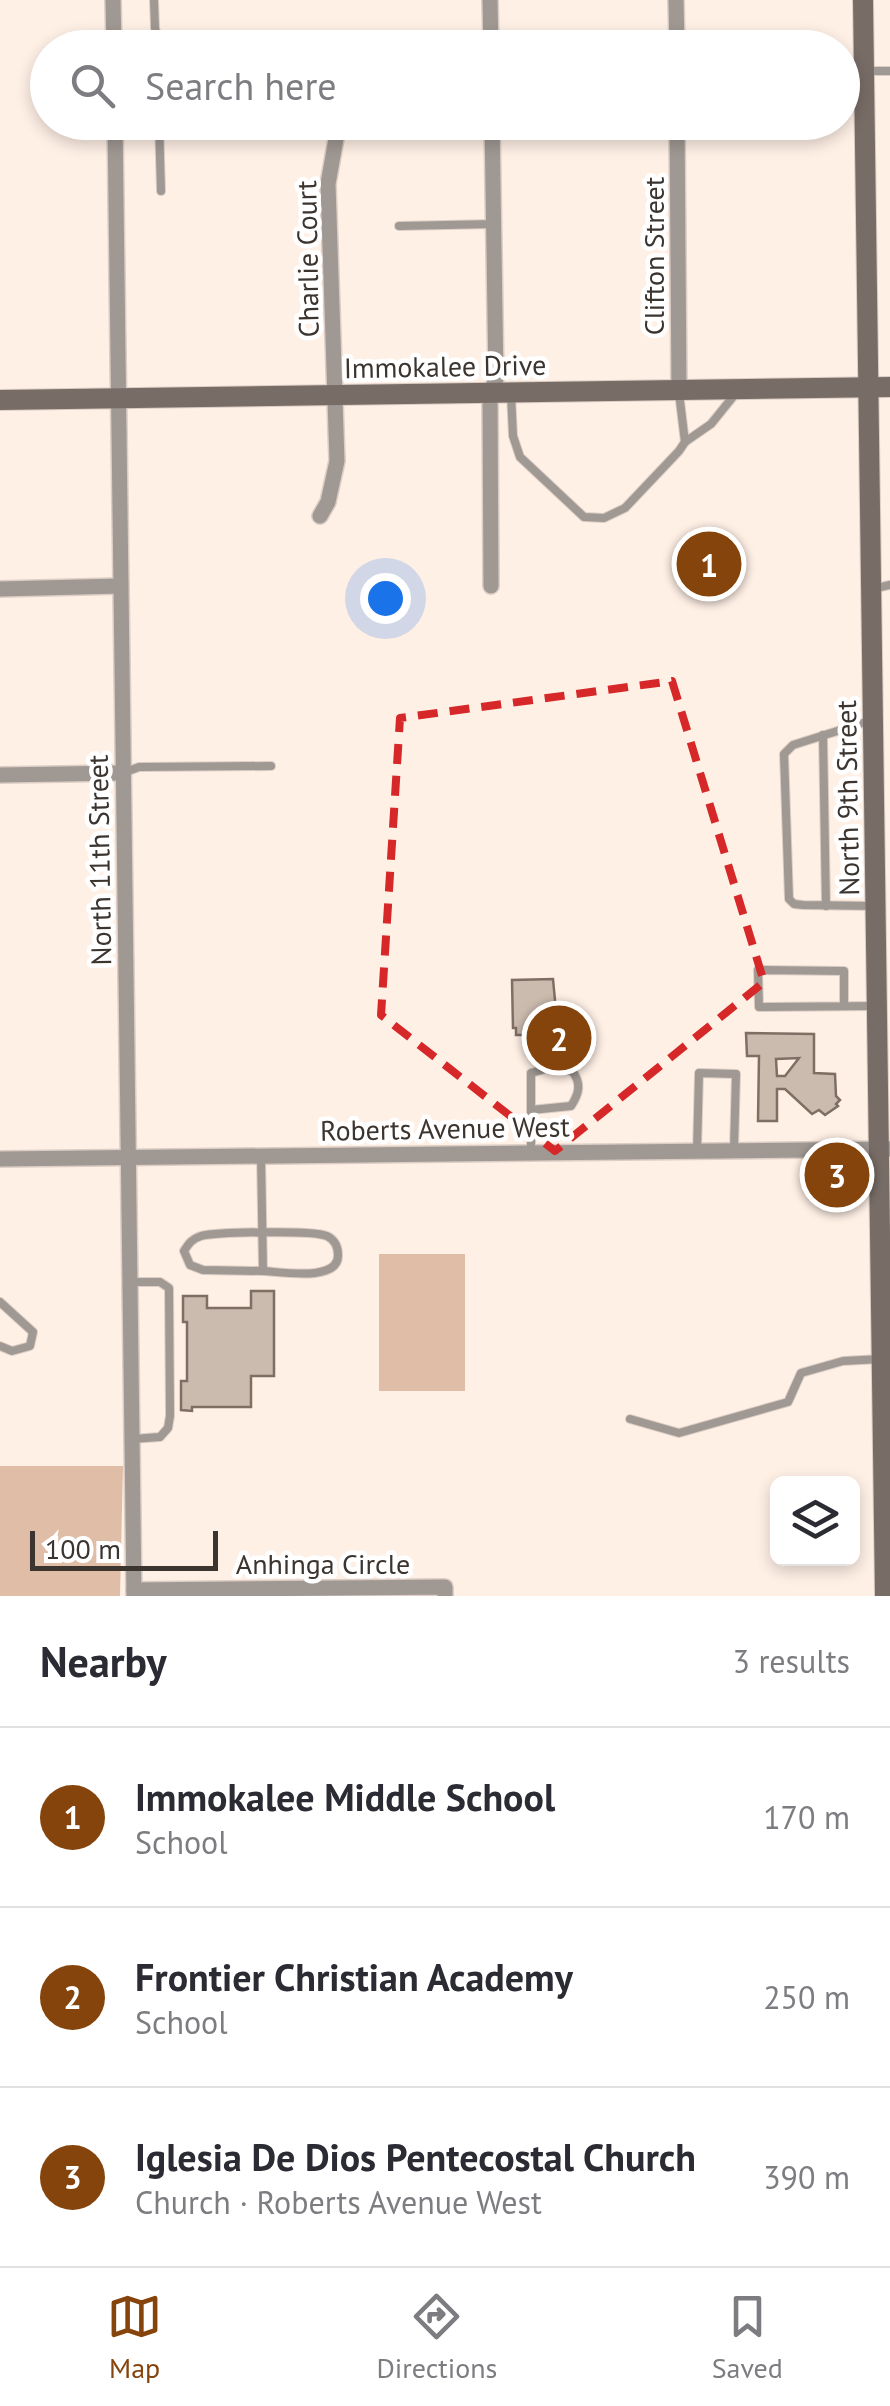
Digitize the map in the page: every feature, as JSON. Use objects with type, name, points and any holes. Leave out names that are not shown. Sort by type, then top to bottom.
[{"type":"street","points":[[113,0],[114,30]]},
{"type":"street","points":[[490,0],[491,30]]},
{"type":"street","points":[[676,0],[677,30]]},
{"type":"street","name":"North 9th Street","points":[[863,0],[868,388],[881,562],[873,720],[876,1006],[884,1149],[885,1596]]},
{"type":"street","name":"North 11th Street","points":[[115,140],[134,1593]]},
{"type":"street","name":"Charlie Court","points":[[320,516],[335,478],[328,184],[336,140]]},
{"type":"street","points":[[491,586],[501,394],[496,379],[492,140]]},
{"type":"street","name":"Clifton Street","points":[[678,140],[679,390]]},
{"type":"street","name":"Immokalee Drive","points":[[0,400],[890,387]]},
{"type":"street","points":[[0,588],[120,586]]},
{"type":"street","points":[[0,775],[124,773]]},
{"type":"street","name":"Roberts Avenue West","points":[[0,1159],[884,1149]]},
{"type":"street","name":"Anhinga Circle","points":[[134,1593],[445,1588],[445,1596]]},
{"type":"lane","points":[[154,0],[155,30]]},
{"type":"lane","points":[[864,71],[890,71]]},
{"type":"lane","points":[[160,140],[161,191]]},
{"type":"lane","points":[[398,226],[494,224]]},
{"type":"lane","points":[[501,394],[520,456],[584,517],[604,518],[625,508],[685,442],[711,424],[739,389]]},
{"type":"lane","points":[[679,390],[685,442]]},
{"type":"lane","points":[[873,720],[792,744],[784,754],[788,899],[794,904],[875,906]]},
{"type":"lane","points":[[823,734],[826,906]]},
{"type":"lane","points":[[124,773],[139,767],[270,766]]},
{"type":"lane","points":[[844,1006],[844,971],[758,970],[759,1007],[876,1006]]},
{"type":"lane","points":[[531,1110],[571,1106],[578,1094],[578,1078],[572,1071],[552,1067],[531,1074],[531,1110],[531,1152]]},
{"type":"lane","points":[[697,1151],[699,1074],[736,1074],[734,1150]]},
{"type":"lane","points":[[261,1156],[263,1271]]},
{"type":"lane","points":[[262,1234],[322,1234],[332,1239],[338,1249],[338,1262],[332,1270],[322,1273],[263,1271],[203,1270],[190,1265],[184,1251],[197,1237],[262,1234]]},
{"type":"lane","points":[[132,1282],[160,1282],[169,1288],[170,1423],[156,1439],[132,1439]]},
{"type":"lane","points":[[0,1302],[33,1332],[30,1346],[12,1351],[0,1346]]},
{"type":"lane","points":[[630,1419],[679,1433],[788,1402],[801,1373],[842,1361],[882,1359]]},
{"type":"highlighted area","points":[[672,681],[764,982],[555,1151],[381,1015],[400,718]]},
{"type":"shaded area","points":[[379,1254],[465,1254],[465,1391],[379,1391]]},
{"type":"shaded area","points":[[0,1466],[123,1466],[120,1596],[0,1596]]},
{"type":"building","points":[[553,979],[553,1036],[538,1036],[538,1043],[527,1043],[527,1035],[516,1035],[513,1028],[512,980]]},
{"type":"building","points":[[746,1033],[814,1034],[814,1073],[835,1074],[838,1106],[825,1115],[819,1110],[812,1114],[785,1089],[777,1089],[777,1121],[758,1121],[759,1056],[747,1056]],"holes":[[[799,1058],[785,1076],[777,1076],[776,1059]]]},
{"type":"building","points":[[251,1291],[274,1291],[274,1376],[251,1376],[251,1407],[181,1410],[181,1381],[187,1381],[183,1296],[207,1296],[207,1308],[251,1308]]},
{"type":"place","name":"Immokalee Middle School","points":[[709,564]]},
{"type":"place","name":"Frontier Christian Academy","points":[[559,1038]]},
{"type":"place","name":"Iglesia De Dios Pentecostal Church","points":[[837,1175]]}]
